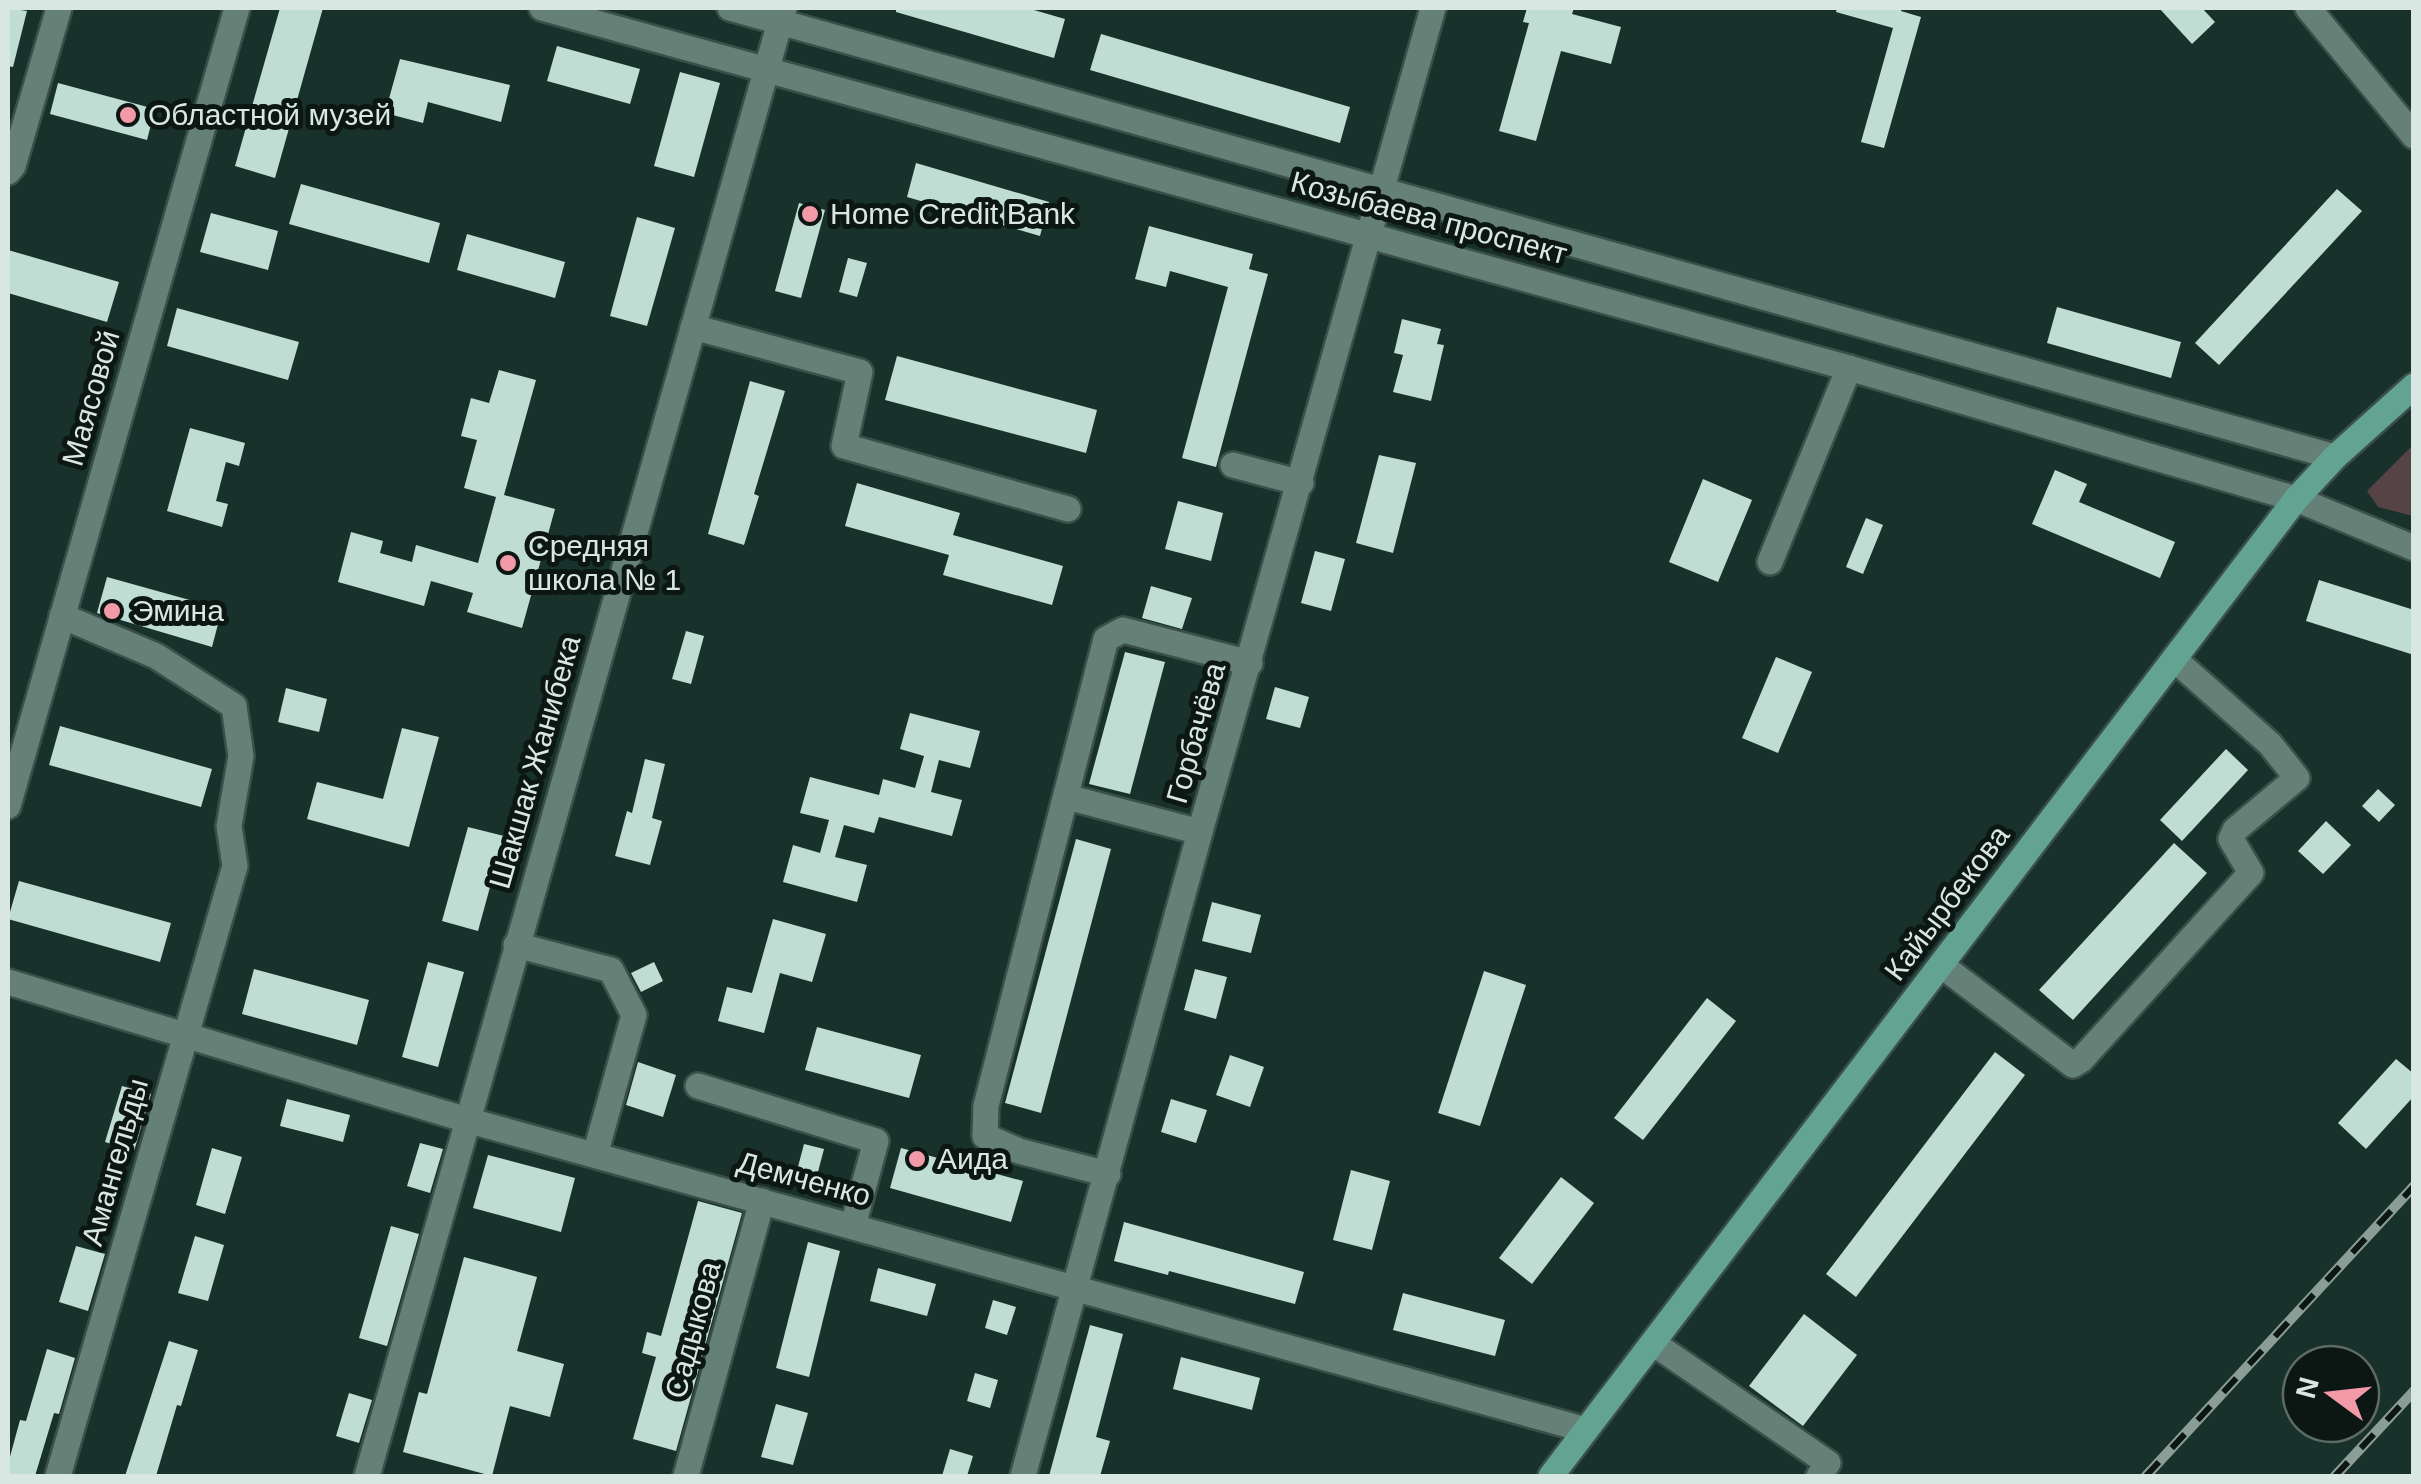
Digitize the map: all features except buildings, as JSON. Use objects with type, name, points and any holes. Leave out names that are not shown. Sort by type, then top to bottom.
[{"type":"main road","name":"Кайырбекова","points":[[1550,1476],[2296,498],[2335,456],[2414,386]]},
{"type":"street","points":[[8,172],[59,8]]},
{"type":"street","name":"Маясовой","points":[[8,806],[237,8]]},
{"type":"street","name":"Козыбаева проспект","points":[[542,8],[1850,368],[2296,498],[2414,548]]},
{"type":"street","name":"Козыбаева проспект","points":[[730,8],[782,14],[1382,189],[2335,456]]},
{"type":"street","name":"Горбачёва","points":[[1024,1476],[1200,832],[1433,8]]},
{"type":"street","points":[[2308,8],[2414,136]]},
{"type":"street","name":"Шакшак Жанибека","points":[[366,1476],[782,14]]},
{"type":"street","points":[[693,327],[860,372],[844,446],[1068,509]]},
{"type":"street","points":[[1770,562],[1850,368]]},
{"type":"street","points":[[1233,465],[1301,483]]},
{"type":"street","name":"Амангельды","points":[[58,1476],[235,866],[230,826],[241,756],[234,706],[156,656],[62,616]]},
{"type":"street","points":[[1108,1174],[1019,1151],[985,1136],[986,1106],[1106,640],[1123,630],[1250,663]]},
{"type":"street","points":[[1941,965],[2072,1064],[2082,1060],[2251,873],[2231,838],[2235,830],[2297,778],[2270,744],[2174,659]]},
{"type":"street","points":[[1067,797],[1200,832]]},
{"type":"street","points":[[516,945],[611,970],[634,1016],[596,1155]]},
{"type":"street","name":"Демченко","points":[[8,982],[467,1120],[1586,1430]]},
{"type":"street","points":[[698,1086],[876,1141],[853,1226]]},
{"type":"street","name":"Садыкова","points":[[686,1476],[762,1202]]},
{"type":"street","points":[[1653,1342],[1828,1463],[1819,1476]]},
{"type":"shaded area","points":[[2413,445],[2413,516],[2378,507],[2367,491]]},
{"type":"railway","points":[[2146,1476],[2414,1186]]},
{"type":"railway","points":[[2335,1476],[2414,1391]]},
{"type":"place","name":"Областной музей","points":[[128,115]]},
{"type":"place","name":"Home Credit Bank","points":[[810,214]]},
{"type":"place","name":"Средняя школа № 1","points":[[508,563]]},
{"type":"place","name":"Эмина","points":[[112,611]]},
{"type":"place","name":"Аида","points":[[917,1159]]}]
